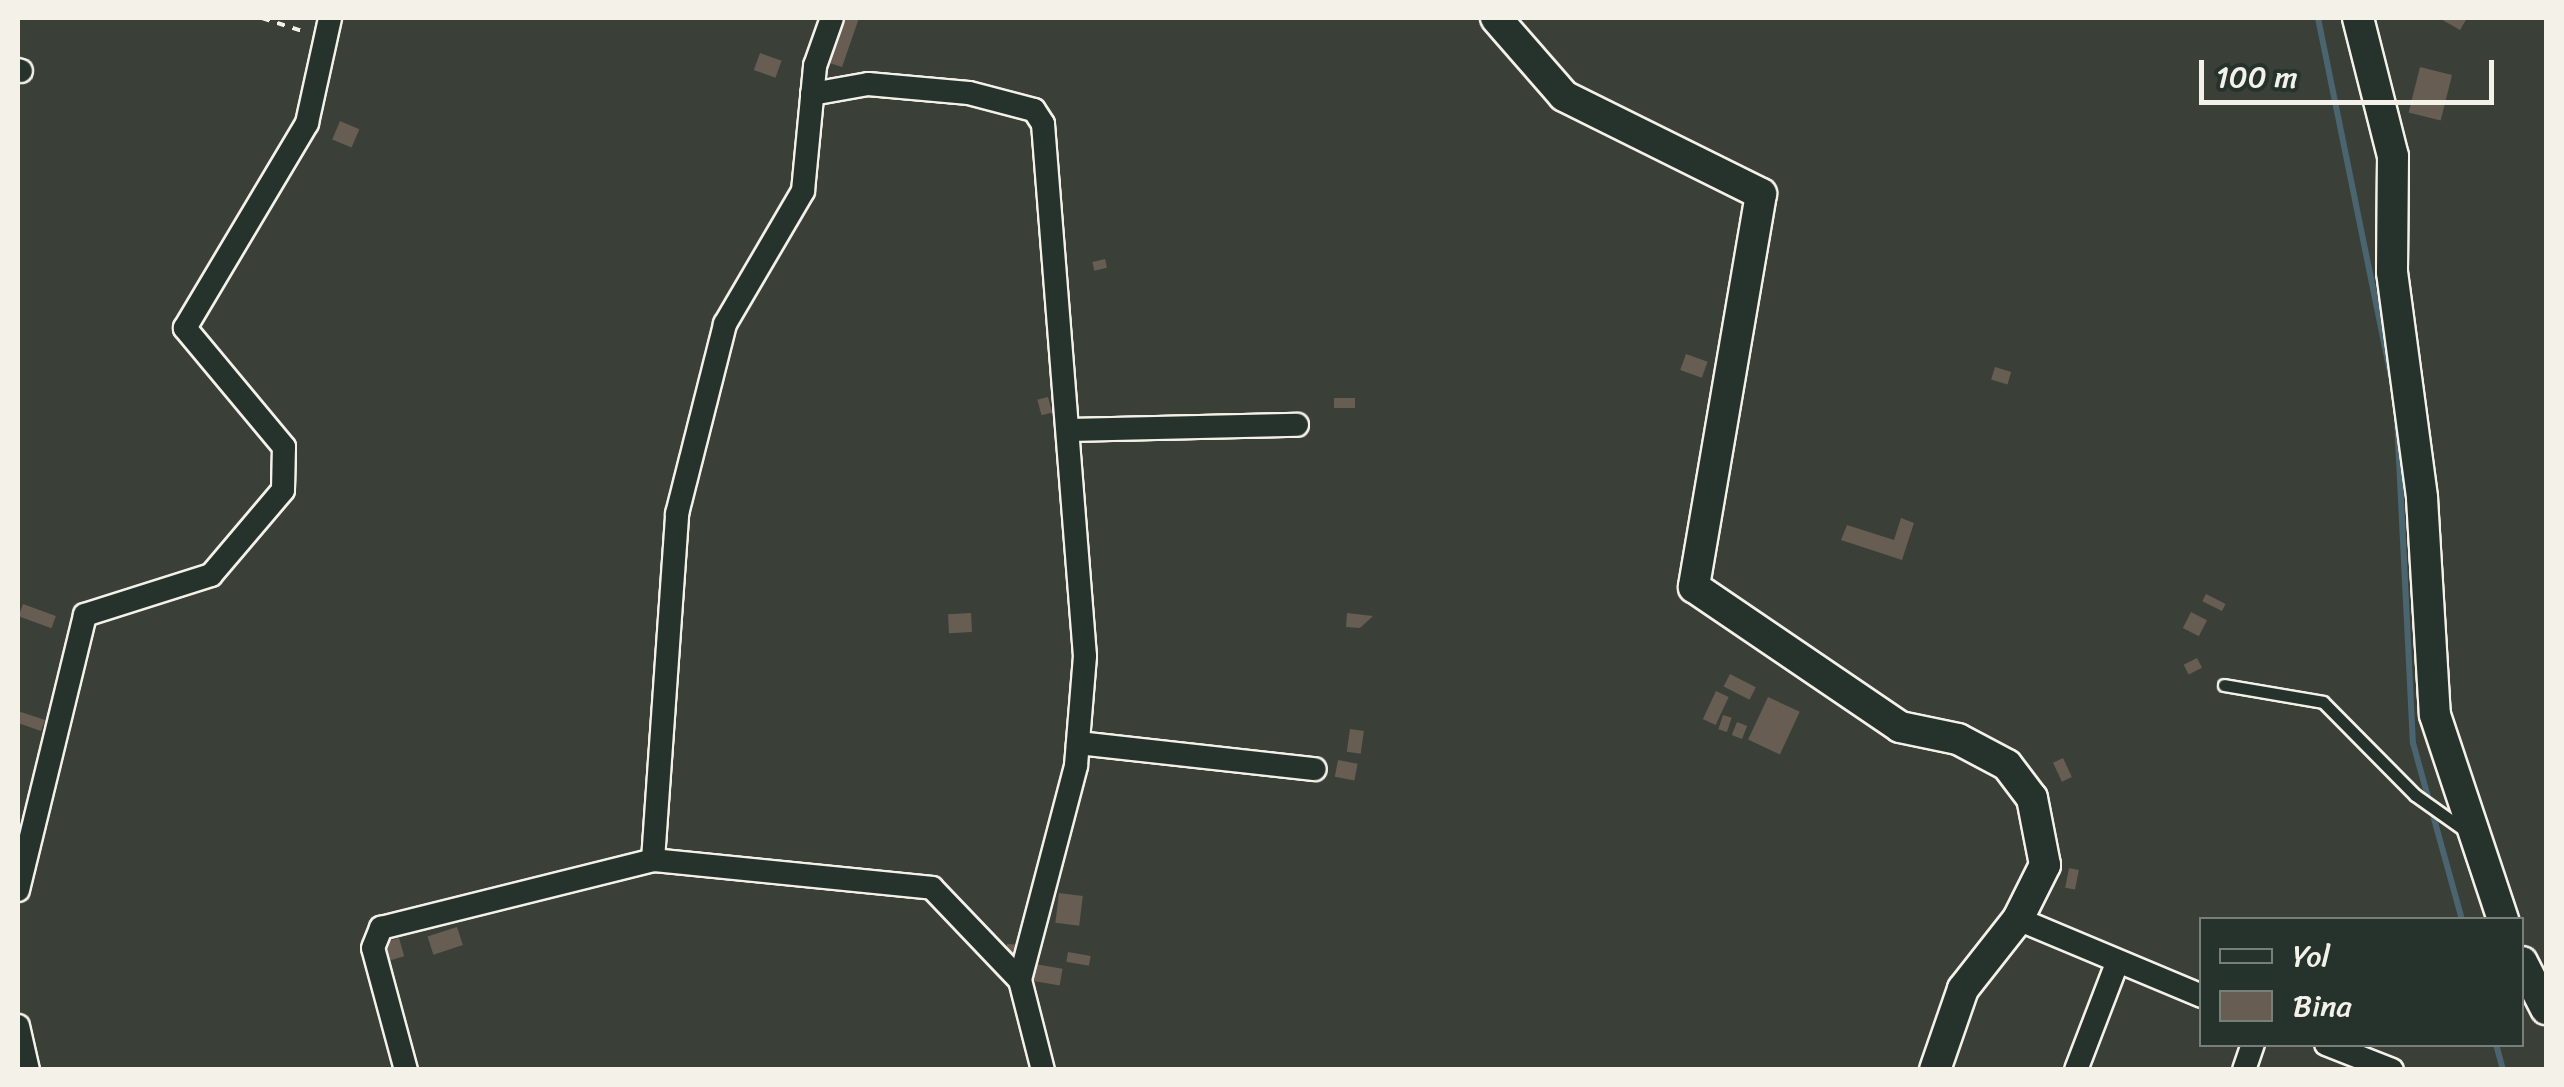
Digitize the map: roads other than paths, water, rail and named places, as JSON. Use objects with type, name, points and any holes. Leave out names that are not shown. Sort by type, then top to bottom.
[{"type":"street","points":[[653,860],[677,514],[725,324],[803,191],[812,94],[832,18]]},
{"type":"street","points":[[1496,18],[1564,96],[1761,194],[1694,587],[1900,727],[1958,739],[2007,765],[2032,798],[2045,866],[2018,918],[1964,989],[1935,1070]]},
{"type":"street","points":[[2358,18],[2394,156],[2392,272],[2422,498],[2434,715],[2502,917]]},
{"type":"street","points":[[18,890],[85,615],[212,575],[282,490],[284,447],[185,328],[307,123],[328,28]]},
{"type":"street","points":[[812,94],[868,84],[1034,110],[1043,124],[1085,656],[1078,743],[1020,980],[1043,1070]]},
{"type":"street","points":[[1069,430],[1297,425]]},
{"type":"street","points":[[1078,743],[1314,769]]},
{"type":"street","points":[[406,1070],[373,948],[381,928],[653,860],[932,888],[1020,980]]},
{"type":"street","points":[[2018,918],[2199,995]]},
{"type":"street","points":[[2076,1070],[2117,962]]},
{"type":"street","points":[[2524,966],[2546,1010]]},
{"type":"street","points":[[18,1026],[28,1070]]},
{"type":"street","points":[[2334,1047],[2392,1070]]},
{"type":"lane","points":[[2224,685],[2324,702],[2415,795],[2471,834]]},
{"type":"waterway","points":[[2318,18],[2391,376]]},
{"type":"waterway","points":[[2397,418],[2413,743],[2461,917]]},
{"type":"waterway","points":[[2497,1047],[2503,1070]]}]
